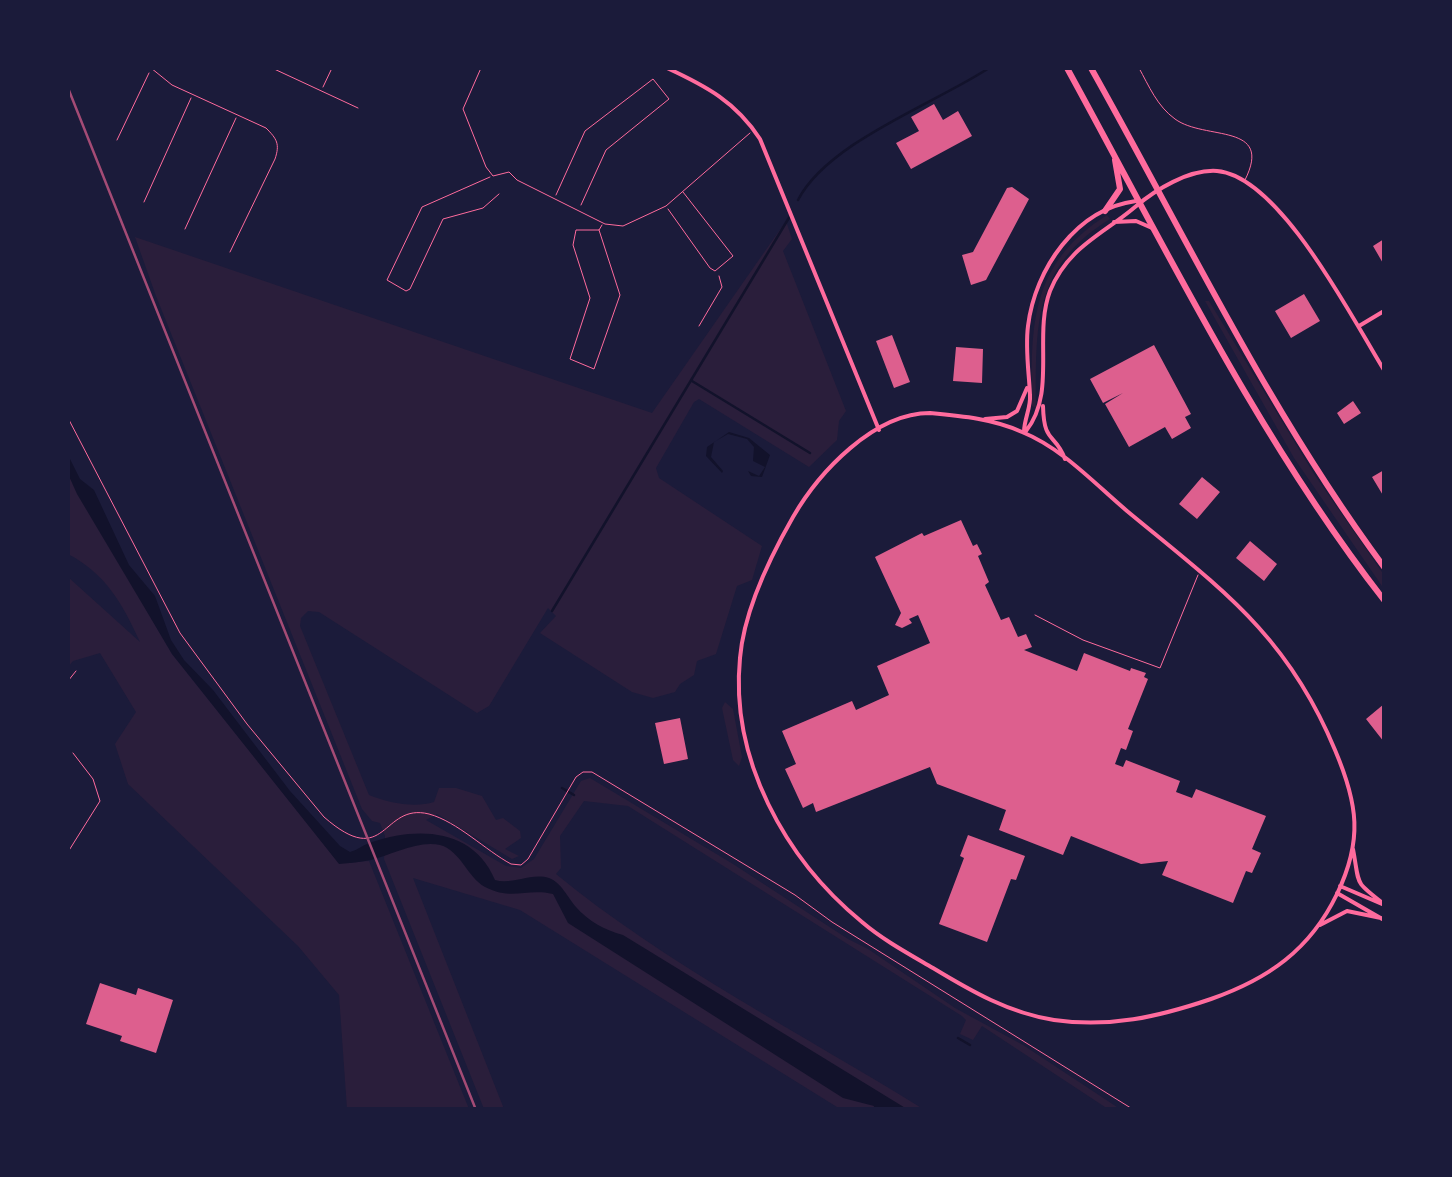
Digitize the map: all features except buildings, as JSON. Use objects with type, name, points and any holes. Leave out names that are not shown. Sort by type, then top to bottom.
[{"type":"main road","points":[[1067,68],[1278,444],[1384,600]]},
{"type":"main road","points":[[1091,68],[1274,397],[1384,567]]},
{"type":"main road","points":[[1105,211],[1120,188],[1115,159]]},
{"type":"street","points":[[666,68],[724,97],[754,130],[768,154],[879,430]]},
{"type":"street","points":[[1065,459],[1046,436],[1042,398],[1042,319],[1050,291],[1080,247],[1141,201],[1184,177],[1219,171],[1258,189],[1316,257],[1384,370]]},
{"type":"street","points":[[1024,432],[1030,399],[1027,329],[1040,280],[1069,238],[1105,211],[1141,201]]},
{"type":"street","points":[[1114,222],[1136,220],[1158,231]]},
{"type":"street","points":[[1358,326],[1384,310]]},
{"type":"street","points":[[986,420],[1018,412],[1028,383]]},
{"type":"street","points":[[1024,432],[1038,413],[1042,398]]},
{"type":"street","points":[[1320,926],[1338,893],[1353,849],[1356,818],[1350,788],[1306,688],[1264,630],[1200,571],[1065,459],[1024,432],[986,420],[920,413],[879,430],[832,463],[801,502],[757,593],[740,656],[740,711],[753,769],[786,835],[828,890],[882,937],[974,992],[1022,1013],[1087,1023],[1164,1015],[1252,983],[1279,967],[1320,926],[1347,911],[1383,919]]},
{"type":"street","points":[[1353,849],[1358,881],[1384,904]]},
{"type":"street","points":[[1340,886],[1384,904]]},
{"type":"street","points":[[1338,893],[1383,919]]},
{"type":"lane","points":[[272,68],[358,108]]},
{"type":"lane","points":[[322,90],[332,68]]},
{"type":"lane","points":[[481,68],[462,109],[486,167],[494,176]]},
{"type":"lane","points":[[1138,68],[1158,102],[1174,118],[1193,128],[1248,142],[1254,160],[1245,180]]},
{"type":"lane","points":[[116,140],[151,69],[193,95],[266,128],[277,138],[275,158],[230,252]]},
{"type":"lane","points":[[555,197],[586,132],[653,79],[669,100],[606,150],[579,208]]},
{"type":"lane","points":[[144,202],[193,95]]},
{"type":"lane","points":[[185,229],[238,115]]},
{"type":"lane","points":[[499,194],[483,208],[443,219],[410,289],[406,291],[389,283],[390,271],[422,207],[494,176],[510,172],[517,180],[603,223],[622,226],[666,206],[754,130]]},
{"type":"lane","points":[[666,206],[715,271],[733,256],[682,191]]},
{"type":"lane","points":[[599,230],[576,230],[573,245],[590,298],[570,359],[594,368],[620,295],[599,230],[603,223]]},
{"type":"lane","points":[[1035,615],[1083,640],[1160,668],[1200,571]]},
{"type":"lane","points":[[68,681],[76,672]]},
{"type":"lane","points":[[68,747],[93,778],[100,800],[68,852]]},
{"type":"lane","points":[[68,762],[73,752]]},
{"type":"path","points":[[699,326],[722,287],[722,279],[715,271]]},
{"type":"path","points":[[68,418],[180,633],[282,767],[339,830],[365,840],[401,818],[429,814],[506,861],[521,865],[576,777],[592,772],[796,895],[844,930],[1134,1110]]},
{"type":"shaded area","points":[[1107,215],[1110,219],[1084,238],[1052,279],[1039,325],[1036,408],[1032,406],[1032,348],[1040,298],[1063,254]]},
{"type":"shaded area","points":[[786,221],[792,239],[783,251],[846,411],[839,421],[837,440],[809,467],[699,399],[694,402],[656,468],[659,478],[762,546],[752,580],[737,586],[716,654],[697,661],[694,675],[675,692],[653,698],[632,692],[540,633],[556,616],[548,608],[489,706],[477,713],[319,612],[308,611],[300,626],[369,795],[410,805],[434,802],[439,788],[456,788],[482,796],[496,820],[503,818],[520,831],[521,838],[505,849],[519,856],[512,859],[437,814],[426,820],[506,866],[521,868],[534,859],[581,781],[590,778],[1120,1109],[1108,1109],[982,1026],[973,1040],[960,1034],[966,1020],[962,1016],[628,806],[584,801],[560,836],[561,868],[556,874],[689,969],[923,1109],[835,1109],[520,910],[413,878],[504,1109],[484,1109],[384,859],[385,836],[380,823],[372,821],[362,809],[135,237],[652,413]]},
{"type":"shaded area","points":[[1205,301],[1209,301],[1314,474],[1384,575],[1384,589],[1294,458]]},
{"type":"shaded area","points":[[729,432],[749,438],[770,455],[762,477],[751,476],[748,471],[759,476],[765,467],[753,461],[754,447],[747,439],[728,434],[716,441]]},
{"type":"shaded area","points":[[714,442],[711,457],[722,473],[706,456],[707,447]]},
{"type":"shaded area","points":[[68,455],[80,479],[94,490],[129,565],[155,596],[171,640],[184,660],[340,846],[350,852],[390,837],[443,836],[474,850],[495,880],[549,878],[591,921],[623,935],[907,1109],[873,1109],[874,1106],[843,1098],[568,923],[553,894],[511,894],[485,887],[447,848],[423,845],[371,860],[339,864],[172,654],[77,494],[68,474]]},
{"type":"shaded area","points":[[68,474],[172,654],[339,863],[369,861],[469,1109],[347,1109],[339,995],[298,946],[128,784],[115,744],[136,712],[100,653],[73,661],[68,667],[68,577],[140,642],[111,591],[93,571],[68,554]]},
{"type":"shaded area","points":[[725,702],[733,709],[742,757],[739,766],[733,760],[722,708]]},
{"type":"waterway","points":[[798,200],[813,179],[857,142],[989,68]]},
{"type":"waterway","points":[[552,611],[790,216]]},
{"type":"waterway","points":[[692,381],[810,453]]},
{"type":"waterway","points":[[562,788],[574,795]]},
{"type":"waterway","points":[[958,1038],[970,1045]]},
{"type":"railway","points":[[68,88],[476,1110]]}]
